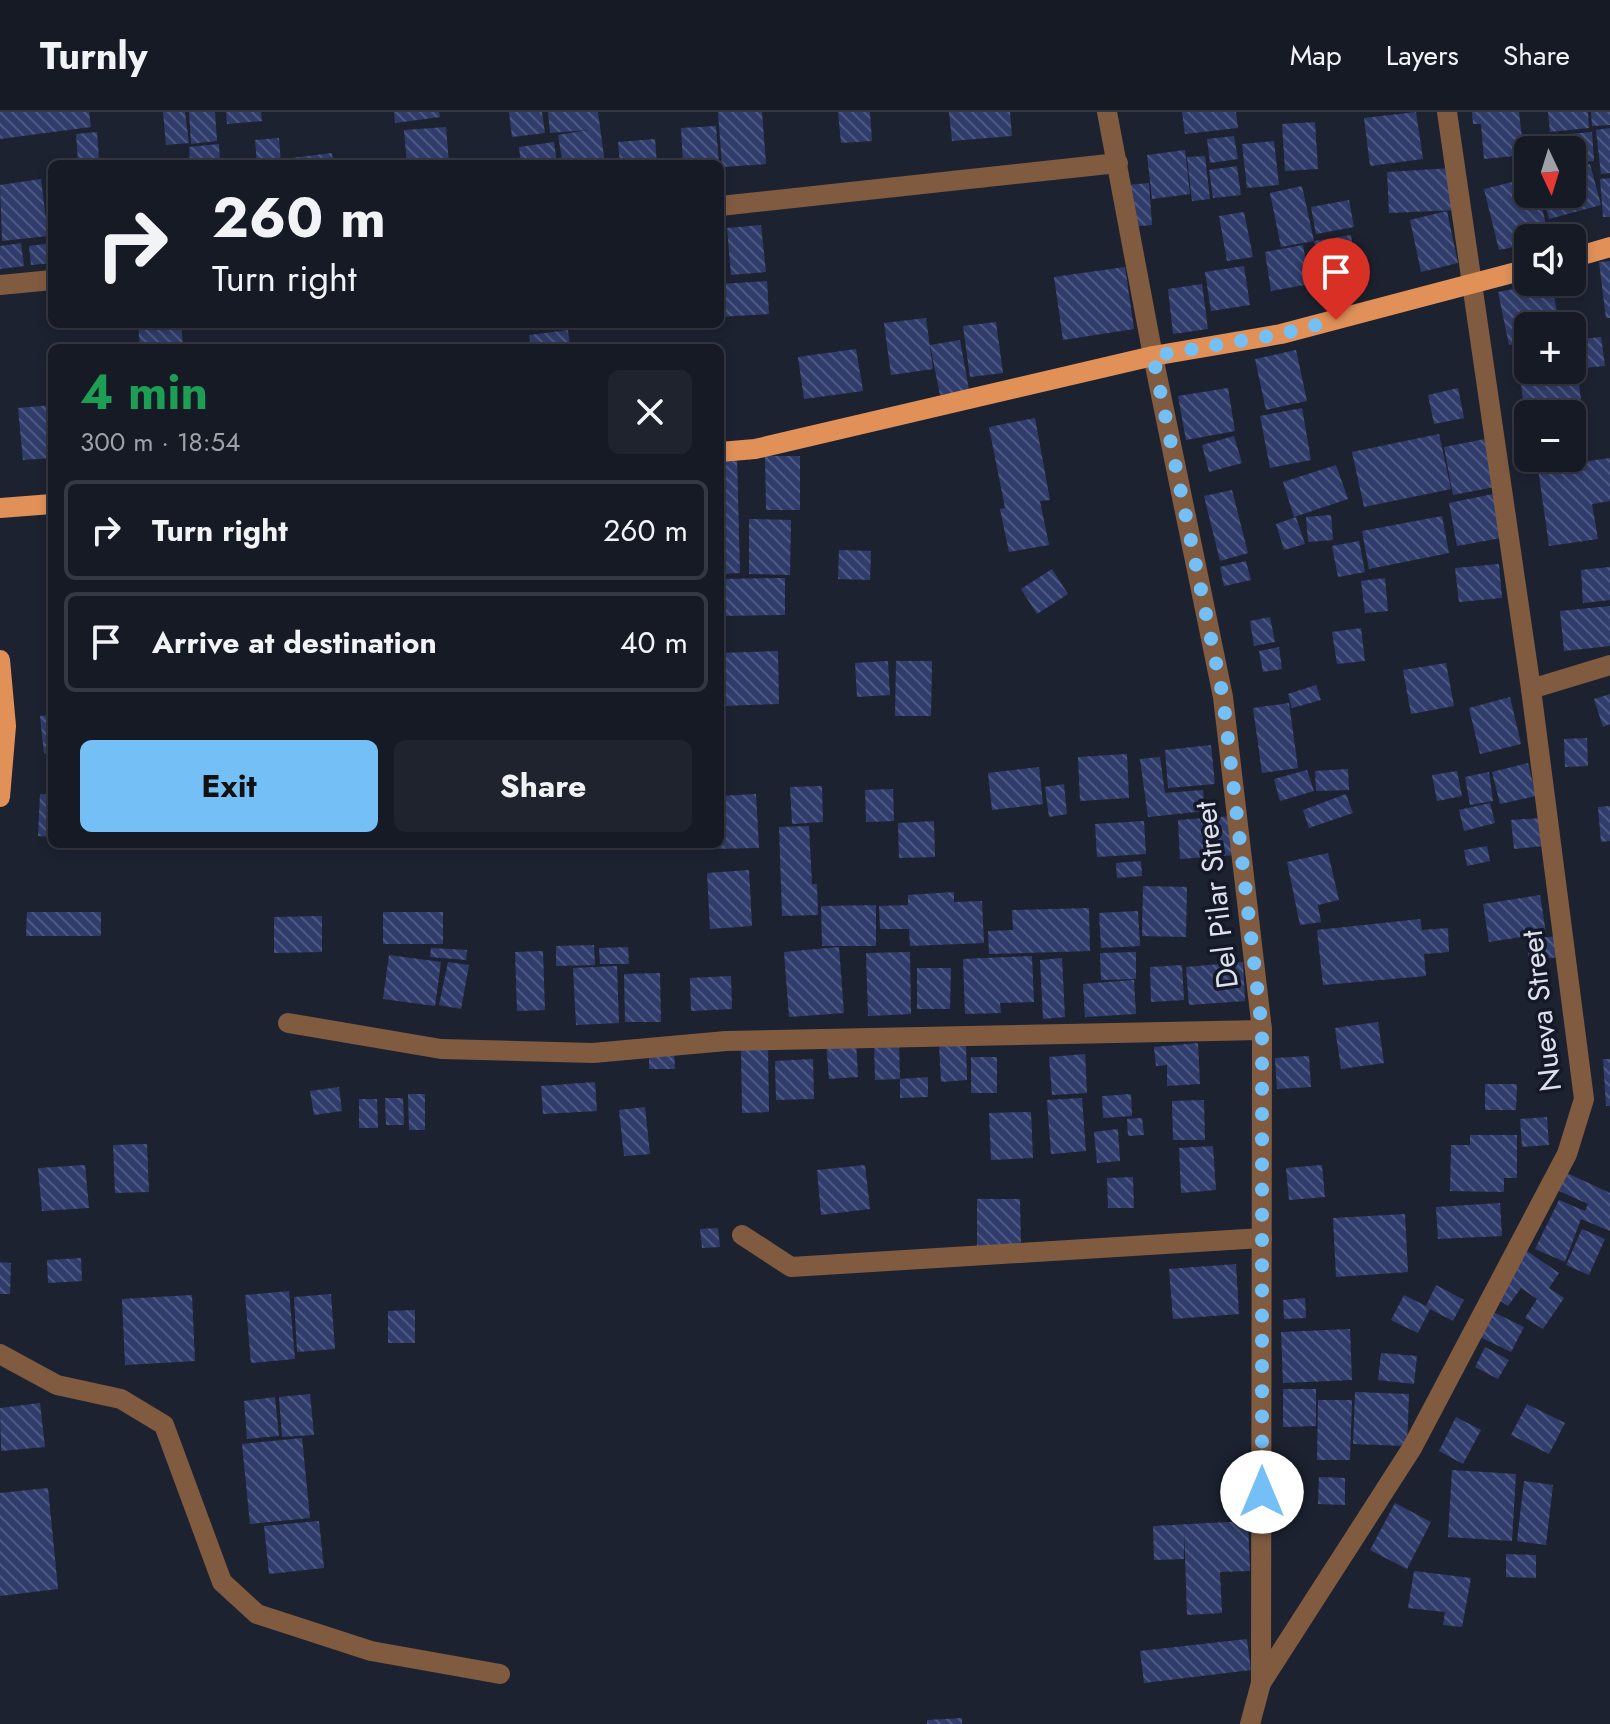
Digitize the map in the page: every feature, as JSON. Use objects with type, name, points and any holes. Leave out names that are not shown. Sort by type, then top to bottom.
[{"type":"main road","points":[[1586,254],[1610,247]]},
{"type":"main road","points":[[724,452],[770,446],[1153,356],[1281,334],[1514,273]]},
{"type":"main road","points":[[0,508],[48,504]]},
{"type":"main road","points":[[0,660],[6,726],[0,797]]},
{"type":"street","name":"Del Pilar Street","points":[[1107,112],[1223,697],[1262,1030],[1261,1683]]},
{"type":"street","name":"Nueva Street","points":[[1261,1683],[1412,1448],[1567,1154],[1584,1099],[1531,689],[1447,112]]},
{"type":"street","points":[[724,206],[1118,163]]},
{"type":"street","points":[[0,285],[48,280]]},
{"type":"street","points":[[1531,689],[1610,665]]},
{"type":"street","points":[[288,1023],[441,1049],[593,1053],[742,1040],[1262,1030]]},
{"type":"street","points":[[742,1235],[791,1267],[1262,1238]]},
{"type":"street","points":[[0,1354],[57,1385],[121,1399],[164,1425],[222,1582],[257,1614],[371,1651],[500,1674]]},
{"type":"street","points":[[1250,1724],[1261,1683]]},
{"type":"building","points":[[0,112],[89,112],[91,127],[0,139]]},
{"type":"building","points":[[163,112],[185,112],[189,143],[166,145]]},
{"type":"building","points":[[189,112],[215,112],[217,141],[191,144]]},
{"type":"building","points":[[226,112],[261,112],[262,121],[227,124]]},
{"type":"building","points":[[394,112],[439,112],[440,117],[395,123]]},
{"type":"building","points":[[509,112],[542,112],[545,133],[512,137]]},
{"type":"building","points":[[548,112],[598,112],[604,160],[562,160],[558,135],[588,130],[550,133]]},
{"type":"building","points":[[718,112],[762,112],[766,164],[724,167]]},
{"type":"building","points":[[838,112],[870,112],[872,141],[841,143]]},
{"type":"building","points":[[949,112],[1010,112],[1012,136],[952,141]]},
{"type":"building","points":[[1182,112],[1236,112],[1238,128],[1185,134]]},
{"type":"building","points":[[1416,112],[1423,159],[1370,166],[1364,118]]},
{"type":"building","points":[[1472,112],[1519,112],[1522,136],[1514,136],[1514,156],[1484,159],[1481,124],[1473,124]]},
{"type":"building","points":[[1548,112],[1588,112],[1589,128],[1550,132]]},
{"type":"building","points":[[1591,112],[1610,112],[1610,125],[1592,126]]},
{"type":"building","points":[[1315,122],[1318,169],[1285,171],[1282,124]]},
{"type":"building","points":[[716,126],[719,160],[683,160],[681,128]]},
{"type":"building","points":[[446,127],[449,160],[407,160],[404,130]]},
{"type":"building","points":[[1610,128],[1610,173],[1601,174],[1596,130]]},
{"type":"building","points":[[97,132],[99,159],[78,160],[76,134]]},
{"type":"building","points":[[1592,132],[1594,161],[1586,162],[1586,136],[1557,135]]},
{"type":"building","points":[[1234,136],[1238,159],[1210,163],[1207,139]]},
{"type":"building","points":[[279,138],[281,160],[257,160],[255,140]]},
{"type":"building","points":[[655,139],[657,160],[620,160],[618,142]]},
{"type":"building","points":[[1274,141],[1279,185],[1247,188],[1242,144]]},
{"type":"building","points":[[554,142],[556,160],[521,160],[519,147]]},
{"type":"building","points":[[219,144],[220,160],[190,160],[189,147]]},
{"type":"building","points":[[1185,150],[1190,194],[1152,199],[1147,155]]},
{"type":"building","points":[[332,153],[333,160],[291,160]]},
{"type":"building","points":[[1205,156],[1210,199],[1192,201],[1187,157]]},
{"type":"building","points":[[1590,164],[1601,205],[1549,219],[1546,208],[1586,208],[1586,165]]},
{"type":"building","points":[[1237,166],[1241,195],[1213,198],[1209,170]]},
{"type":"building","points":[[1453,168],[1456,210],[1389,213],[1387,172]]},
{"type":"building","points":[[1610,178],[1610,217],[1603,217],[1600,179]]},
{"type":"building","points":[[41,179],[48,236],[2,241],[0,185]]},
{"type":"building","points":[[1514,182],[1514,208],[1542,208],[1546,224],[1514,224],[1514,254],[1513,247],[1499,250],[1484,189]]},
{"type":"building","points":[[1149,183],[1152,225],[1130,227],[1127,185]]},
{"type":"building","points":[[1302,186],[1314,241],[1281,247],[1270,193]]},
{"type":"building","points":[[1349,200],[1354,227],[1316,234],[1311,207]]},
{"type":"building","points":[[1447,211],[1458,263],[1421,272],[1410,220]]},
{"type":"building","points":[[1244,212],[1253,257],[1227,261],[1219,216]]},
{"type":"building","points":[[761,225],[766,272],[731,275],[727,228]]},
{"type":"building","points":[[1351,235],[1357,275],[1320,281],[1314,241]]},
{"type":"building","points":[[21,243],[24,266],[0,269],[0,246]]},
{"type":"building","points":[[48,244],[48,263],[31,265],[29,246]]},
{"type":"building","points":[[1303,245],[1310,284],[1271,291],[1265,252]]},
{"type":"building","points":[[1610,261],[1610,318],[1606,318],[1599,262]]},
{"type":"building","points":[[1244,266],[1250,305],[1211,311],[1205,272]]},
{"type":"building","points":[[1125,267],[1134,329],[1063,340],[1054,277]]},
{"type":"building","points":[[767,281],[769,314],[724,317],[724,284]]},
{"type":"building","points":[[1202,284],[1208,329],[1173,334],[1168,289]]},
{"type":"building","points":[[1514,289],[1514,296],[1554,296],[1557,312],[1514,312],[1514,344],[1509,345],[1498,292]]},
{"type":"building","points":[[926,318],[933,369],[891,375],[884,323]]},
{"type":"building","points":[[996,322],[1003,373],[970,377],[963,326]]},
{"type":"building","points":[[138,328],[181,328],[183,344],[140,344]]},
{"type":"building","points":[[568,330],[570,344],[530,344],[529,335]]},
{"type":"building","points":[[1601,337],[1605,366],[1586,368],[1586,339]]},
{"type":"building","points":[[960,340],[969,390],[940,395],[930,345]]},
{"type":"building","points":[[856,349],[863,391],[804,399],[798,357]]},
{"type":"building","points":[[1296,350],[1307,401],[1266,410],[1255,359]]},
{"type":"building","points":[[1579,384],[1581,400],[1523,400],[1521,385]]},
{"type":"building","points":[[1228,388],[1235,431],[1186,440],[1178,396]]},
{"type":"building","points":[[1458,388],[1464,418],[1434,424],[1428,395]]},
{"type":"building","points":[[48,405],[48,458],[23,460],[18,408]]},
{"type":"building","points":[[1302,408],[1311,460],[1270,468],[1260,416]]},
{"type":"building","points":[[1035,418],[1050,500],[1040,501],[1049,545],[1009,552],[1000,509],[1005,508],[989,427]]},
{"type":"building","points":[[1439,434],[1451,489],[1364,507],[1352,452]]},
{"type":"building","points":[[1234,436],[1242,463],[1209,472],[1202,445]]},
{"type":"building","points":[[1490,438],[1500,486],[1453,495],[1444,447]]},
{"type":"building","points":[[765,456],[800,456],[800,510],[766,510]]},
{"type":"building","points":[[737,458],[740,573],[724,574],[724,459]]},
{"type":"building","points":[[1610,458],[1610,501],[1592,504],[1598,539],[1549,546],[1539,472],[1586,472],[1586,461]]},
{"type":"building","points":[[1336,465],[1348,499],[1294,517],[1283,482]]},
{"type":"building","points":[[1232,490],[1248,553],[1220,561],[1204,496]]},
{"type":"building","points":[[1498,493],[1507,537],[1457,546],[1449,503]]},
{"type":"building","points":[[1331,515],[1333,540],[1308,542],[1306,517]]},
{"type":"building","points":[[1442,516],[1449,553],[1369,569],[1362,531]]},
{"type":"building","points":[[1296,517],[1305,544],[1284,550],[1276,524]]},
{"type":"building","points":[[749,519],[791,520],[790,575],[749,574]]},
{"type":"building","points":[[1359,541],[1365,572],[1338,577],[1332,546]]},
{"type":"building","points":[[839,550],[871,551],[870,580],[838,579]]},
{"type":"building","points":[[1246,561],[1251,580],[1224,586],[1220,567]]},
{"type":"building","points":[[1499,564],[1502,598],[1459,602],[1455,568]]},
{"type":"building","points":[[1610,567],[1610,600],[1583,603],[1581,570]]},
{"type":"building","points":[[1052,569],[1068,594],[1037,614],[1021,589]]},
{"type":"building","points":[[785,578],[785,615],[724,616],[724,579]]},
{"type":"building","points":[[1385,578],[1388,611],[1365,613],[1361,581]]},
{"type":"building","points":[[1610,606],[1610,646],[1564,651],[1560,611]]},
{"type":"building","points":[[1270,617],[1275,642],[1254,646],[1250,621]]},
{"type":"building","points":[[1361,628],[1365,661],[1337,664],[1332,632]]},
{"type":"building","points":[[1279,647],[1282,669],[1263,672],[1259,651]]},
{"type":"building","points":[[778,651],[779,704],[724,706],[724,653]]},
{"type":"building","points":[[888,661],[890,695],[857,697],[855,663]]},
{"type":"building","points":[[896,661],[932,661],[931,716],[895,716]]},
{"type":"building","points":[[1446,663],[1454,706],[1411,714],[1403,670]]},
{"type":"building","points":[[1316,685],[1321,700],[1292,708],[1288,694]]},
{"type":"building","points":[[1610,694],[1610,724],[1603,727],[1594,699]]},
{"type":"building","points":[[1510,697],[1521,744],[1480,754],[1469,708]]},
{"type":"building","points":[[1289,703],[1298,768],[1262,773],[1253,708]]},
{"type":"building","points":[[48,715],[48,754],[44,754],[40,716]]},
{"type":"building","points":[[1587,738],[1588,766],[1565,767],[1564,739]]},
{"type":"building","points":[[1211,745],[1215,784],[1168,788],[1165,750]]},
{"type":"building","points":[[1127,754],[1129,798],[1080,801],[1078,757]]},
{"type":"building","points":[[1160,757],[1165,793],[1203,790],[1205,811],[1148,817],[1140,759]]},
{"type":"building","points":[[1528,763],[1536,796],[1500,804],[1492,772]]},
{"type":"building","points":[[1039,767],[1043,804],[992,810],[988,773]]},
{"type":"building","points":[[1348,769],[1349,790],[1316,791],[1315,771]]},
{"type":"building","points":[[1307,770],[1314,791],[1280,801],[1274,779]]},
{"type":"building","points":[[1457,771],[1462,796],[1437,801],[1432,775]]},
{"type":"building","points":[[1489,772],[1493,801],[1470,805],[1465,777]]},
{"type":"building","points":[[1064,784],[1067,814],[1049,817],[1045,787]]},
{"type":"building","points":[[822,786],[823,822],[792,824],[790,787]]},
{"type":"building","points":[[893,789],[894,821],[866,822],[865,790]]},
{"type":"building","points":[[40,794],[48,795],[48,837],[38,836]]},
{"type":"building","points":[[756,794],[759,848],[713,849],[724,848],[724,796]]},
{"type":"building","points":[[1346,794],[1353,813],[1309,828],[1303,810]]},
{"type":"building","points":[[1490,803],[1495,823],[1464,831],[1459,810]]},
{"type":"building","points":[[1610,806],[1610,841],[1601,842],[1598,807]]},
{"type":"building","points":[[1233,816],[1236,855],[1180,859],[1178,820]]},
{"type":"building","points":[[1541,818],[1544,846],[1514,849],[1511,820]]},
{"type":"building","points":[[934,821],[935,857],[899,858],[898,823]]},
{"type":"building","points":[[1144,821],[1146,854],[1097,857],[1095,824]]},
{"type":"building","points":[[809,826],[812,884],[817,884],[818,915],[782,916],[779,827]]},
{"type":"building","points":[[1487,846],[1490,861],[1467,866],[1464,850]]},
{"type":"building","points":[[1328,853],[1339,900],[1318,905],[1321,922],[1300,925],[1287,862]]},
{"type":"building","points":[[1141,861],[1142,876],[1117,878],[1116,863]]},
{"type":"building","points":[[749,870],[752,926],[710,929],[707,873]]},
{"type":"building","points":[[1143,886],[1187,887],[1186,937],[1142,936]]},
{"type":"building","points":[[954,892],[954,902],[982,901],[984,943],[910,946],[909,929],[880,929],[879,906],[908,905],[908,895]]},
{"type":"building","points":[[1540,895],[1546,933],[1489,942],[1483,904]]},
{"type":"building","points":[[876,905],[876,946],[822,946],[821,906]]},
{"type":"building","points":[[1089,908],[1090,951],[989,954],[988,931],[1013,930],[1012,910]]},
{"type":"building","points":[[1138,911],[1140,946],[1101,948],[1099,913]]},
{"type":"building","points":[[27,912],[101,912],[101,936],[26,936]]},
{"type":"building","points":[[383,912],[443,912],[443,944],[383,944]]},
{"type":"building","points":[[322,916],[322,952],[274,953],[274,917]]},
{"type":"building","points":[[1420,919],[1422,930],[1448,928],[1449,952],[1424,954],[1426,976],[1323,985],[1317,930]]},
{"type":"building","points":[[1559,936],[1561,957],[1529,960],[1527,939]]},
{"type":"building","points":[[594,945],[595,965],[556,966],[556,946]]},
{"type":"building","points":[[628,947],[629,964],[600,964],[599,948]]},
{"type":"building","points":[[839,947],[844,1013],[789,1017],[784,952]]},
{"type":"building","points":[[431,948],[467,950],[466,960],[430,957]]},
{"type":"building","points":[[543,951],[545,1010],[517,1011],[515,952]]},
{"type":"building","points":[[910,952],[911,1014],[868,1016],[866,953]]},
{"type":"building","points":[[1136,952],[1136,979],[1101,980],[1100,953]]},
{"type":"building","points":[[389,955],[441,962],[435,1006],[383,999]]},
{"type":"building","points":[[1032,956],[1034,1002],[1000,1003],[1001,1013],[965,1014],[963,959]]},
{"type":"building","points":[[1062,958],[1065,1017],[1043,1019],[1040,960]]},
{"type":"building","points":[[448,962],[469,965],[461,1009],[439,1005]]},
{"type":"building","points":[[1243,962],[1245,1001],[1189,1005],[1186,967]]},
{"type":"building","points":[[1182,965],[1184,1000],[1151,1002],[1150,967]]},
{"type":"building","points":[[617,966],[619,1023],[576,1025],[573,968]]},
{"type":"building","points":[[917,968],[951,968],[950,1009],[917,1009]]},
{"type":"building","points":[[660,973],[661,1022],[625,1022],[624,974]]},
{"type":"building","points":[[731,976],[732,1009],[691,1011],[690,978]]},
{"type":"building","points":[[1134,980],[1136,1014],[1085,1017],[1083,984]]},
{"type":"building","points":[[1378,1022],[1384,1063],[1341,1069],[1335,1028]]},
{"type":"building","points":[[856,1040],[858,1077],[829,1079],[826,1042]]},
{"type":"building","points":[[966,1043],[967,1080],[941,1082],[939,1044]]},
{"type":"building","points":[[1198,1043],[1200,1084],[1167,1086],[1167,1065],[1156,1066],[1154,1047]]},
{"type":"building","points":[[899,1044],[900,1079],[875,1080],[874,1045]]},
{"type":"building","points":[[768,1045],[769,1112],[742,1113],[741,1046]]},
{"type":"building","points":[[674,1051],[675,1069],[649,1069],[649,1052]]},
{"type":"building","points":[[1085,1054],[1087,1093],[1052,1095],[1049,1057]]},
{"type":"building","points":[[1309,1056],[1311,1087],[1277,1089],[1275,1058]]},
{"type":"building","points":[[971,1057],[997,1057],[997,1093],[971,1093]]},
{"type":"building","points":[[813,1059],[814,1099],[776,1100],[775,1061]]},
{"type":"building","points":[[1603,1059],[1610,1059],[1610,1106],[1606,1106]]},
{"type":"building","points":[[928,1077],[928,1097],[900,1098],[900,1079]]},
{"type":"building","points":[[595,1082],[597,1111],[543,1114],[541,1086]]},
{"type":"building","points":[[1485,1084],[1517,1084],[1516,1110],[1485,1110]]},
{"type":"building","points":[[339,1087],[342,1111],[314,1115],[310,1091]]},
{"type":"building","points":[[408,1094],[425,1094],[425,1130],[409,1130]]},
{"type":"building","points":[[1131,1094],[1132,1116],[1103,1118],[1102,1096]]},
{"type":"building","points":[[385,1098],[403,1098],[404,1125],[386,1125]]},
{"type":"building","points":[[1082,1098],[1086,1151],[1051,1154],[1047,1100]]},
{"type":"building","points":[[359,1099],[377,1099],[378,1128],[359,1128]]},
{"type":"building","points":[[1204,1100],[1205,1140],[1173,1140],[1172,1101]]},
{"type":"building","points":[[645,1107],[650,1154],[624,1156],[619,1110]]},
{"type":"building","points":[[1031,1112],[1033,1158],[991,1160],[989,1113]]},
{"type":"building","points":[[1547,1117],[1549,1145],[1522,1147],[1520,1119]]},
{"type":"building","points":[[1142,1118],[1144,1135],[1128,1136],[1127,1119]]},
{"type":"building","points":[[1118,1129],[1120,1161],[1097,1163],[1094,1132]]},
{"type":"building","points":[[1470,1135],[1517,1135],[1517,1178],[1504,1178],[1504,1192],[1450,1191],[1451,1145],[1470,1145]]},
{"type":"building","points":[[147,1144],[149,1192],[115,1193],[113,1145]]},
{"type":"building","points":[[1213,1146],[1216,1190],[1181,1193],[1179,1148]]},
{"type":"building","points":[[85,1165],[89,1208],[42,1211],[38,1168]]},
{"type":"building","points":[[865,1165],[870,1209],[821,1215],[817,1170]]},
{"type":"building","points":[[1322,1165],[1325,1197],[1289,1200],[1286,1168]]},
{"type":"building","points":[[1567,1173],[1610,1193],[1610,1231],[1581,1219],[1565,1262],[1535,1249],[1559,1200],[1585,1211],[1588,1204],[1559,1191]]},
{"type":"building","points":[[1133,1177],[1134,1208],[1108,1208],[1107,1178]]},
{"type":"building","points":[[977,1199],[1020,1199],[1021,1246],[977,1246]]},
{"type":"building","points":[[1500,1203],[1502,1236],[1438,1239],[1436,1207]]},
{"type":"building","points":[[1405,1214],[1408,1272],[1336,1277],[1333,1218]]},
{"type":"building","points":[[718,1228],[720,1247],[702,1248],[700,1229]]},
{"type":"building","points":[[1582,1229],[1605,1239],[1589,1275],[1566,1265]]},
{"type":"building","points":[[1524,1249],[1559,1273],[1549,1288],[1564,1298],[1543,1329],[1525,1318],[1537,1299],[1521,1288],[1508,1306],[1496,1298]]},
{"type":"building","points":[[81,1258],[82,1281],[48,1283],[47,1260]]},
{"type":"building","points":[[0,1262],[11,1263],[10,1294],[0,1294]]},
{"type":"building","points":[[1236,1264],[1239,1314],[1173,1319],[1169,1269]]},
{"type":"building","points":[[1436,1285],[1464,1300],[1453,1321],[1430,1309],[1418,1333],[1391,1320],[1404,1295],[1426,1306]]},
{"type":"building","points":[[289,1291],[295,1359],[251,1363],[245,1295]]},
{"type":"building","points":[[331,1294],[335,1349],[297,1352],[294,1297]]},
{"type":"building","points":[[192,1295],[195,1361],[125,1365],[122,1299]]},
{"type":"building","points":[[1305,1298],[1306,1318],[1284,1319],[1283,1300]]},
{"type":"building","points":[[415,1310],[415,1343],[388,1343],[388,1311]]},
{"type":"building","points":[[1489,1310],[1524,1327],[1511,1352],[1476,1335]]},
{"type":"building","points":[[1350,1329],[1352,1380],[1283,1383],[1281,1332]]},
{"type":"building","points":[[1485,1347],[1509,1360],[1498,1379],[1475,1367]]},
{"type":"building","points":[[1381,1353],[1417,1356],[1414,1384],[1378,1380]]},
{"type":"building","points":[[1283,1389],[1316,1389],[1316,1426],[1283,1427]]},
{"type":"building","points":[[1355,1392],[1409,1394],[1407,1446],[1353,1444]]},
{"type":"building","points":[[310,1394],[314,1435],[282,1437],[279,1397]]},
{"type":"building","points":[[275,1397],[279,1436],[247,1439],[244,1401]]},
{"type":"building","points":[[1318,1400],[1352,1400],[1350,1460],[1317,1460]]},
{"type":"building","points":[[40,1403],[45,1447],[1,1451],[0,1408]]},
{"type":"building","points":[[1527,1404],[1565,1423],[1549,1454],[1511,1435]]},
{"type":"building","points":[[1456,1417],[1481,1430],[1463,1464],[1439,1451]]},
{"type":"building","points":[[302,1438],[310,1518],[250,1524],[242,1444]]},
{"type":"building","points":[[1452,1470],[1516,1474],[1512,1541],[1448,1537]]},
{"type":"building","points":[[1319,1477],[1345,1478],[1345,1505],[1318,1504]]},
{"type":"building","points":[[1524,1481],[1553,1485],[1546,1545],[1517,1541]]},
{"type":"building","points":[[48,1488],[58,1589],[0,1596],[0,1493]]},
{"type":"building","points":[[1395,1503],[1431,1522],[1407,1569],[1370,1550]]},
{"type":"building","points":[[319,1521],[324,1568],[269,1574],[264,1526]]},
{"type":"building","points":[[1248,1521],[1250,1571],[1220,1572],[1222,1613],[1187,1615],[1184,1528],[1184,1559],[1154,1560],[1153,1526]]},
{"type":"building","points":[[1506,1554],[1536,1555],[1536,1578],[1506,1577]]},
{"type":"building","points":[[1414,1571],[1471,1578],[1462,1627],[1443,1625],[1445,1612],[1408,1608]]},
{"type":"building","points":[[1247,1639],[1251,1670],[1144,1683],[1140,1651]]},
{"type":"building","points":[[962,1718],[962,1724],[927,1724],[927,1720]]},
{"type":"route","points":[[1262,1492],[1262,1030],[1223,697],[1153,356],[1281,334],[1336,320]]}]
